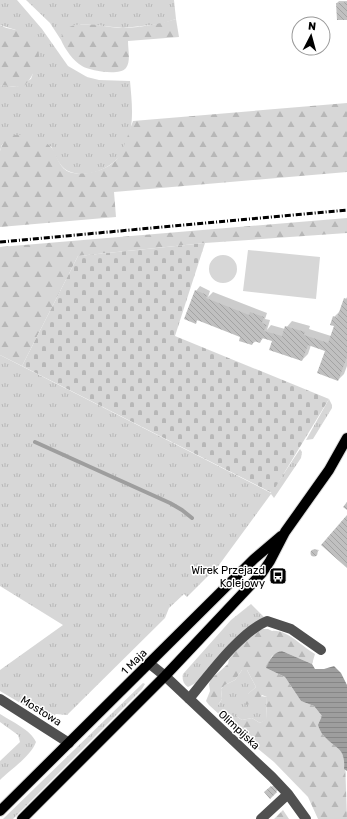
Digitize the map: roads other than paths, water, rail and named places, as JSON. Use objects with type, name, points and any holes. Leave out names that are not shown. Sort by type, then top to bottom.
[{"type":"main road","name":"1 Maja","points":[[22,819],[166,676],[262,573],[285,532],[312,496],[346,442]]},
{"type":"main road","name":"1 Maja","points":[[0,811],[254,560],[285,532]]},
{"type":"street","points":[[189,699],[240,640],[257,625],[267,621],[291,629],[322,650]]},
{"type":"street","name":"Olimpijska","points":[[150,664],[166,676],[272,777],[288,794],[306,819]]},
{"type":"street","name":"Mostowa","points":[[0,699],[70,743]]},
{"type":"street","points":[[261,819],[288,794]]},
{"type":"waterway","points":[[35,442],[170,503],[192,518]]},
{"type":"railway","points":[[0,242],[347,210]]},
{"type":"place","name":"Wirek Przejazd Kolejowy","points":[[278,576]]}]
